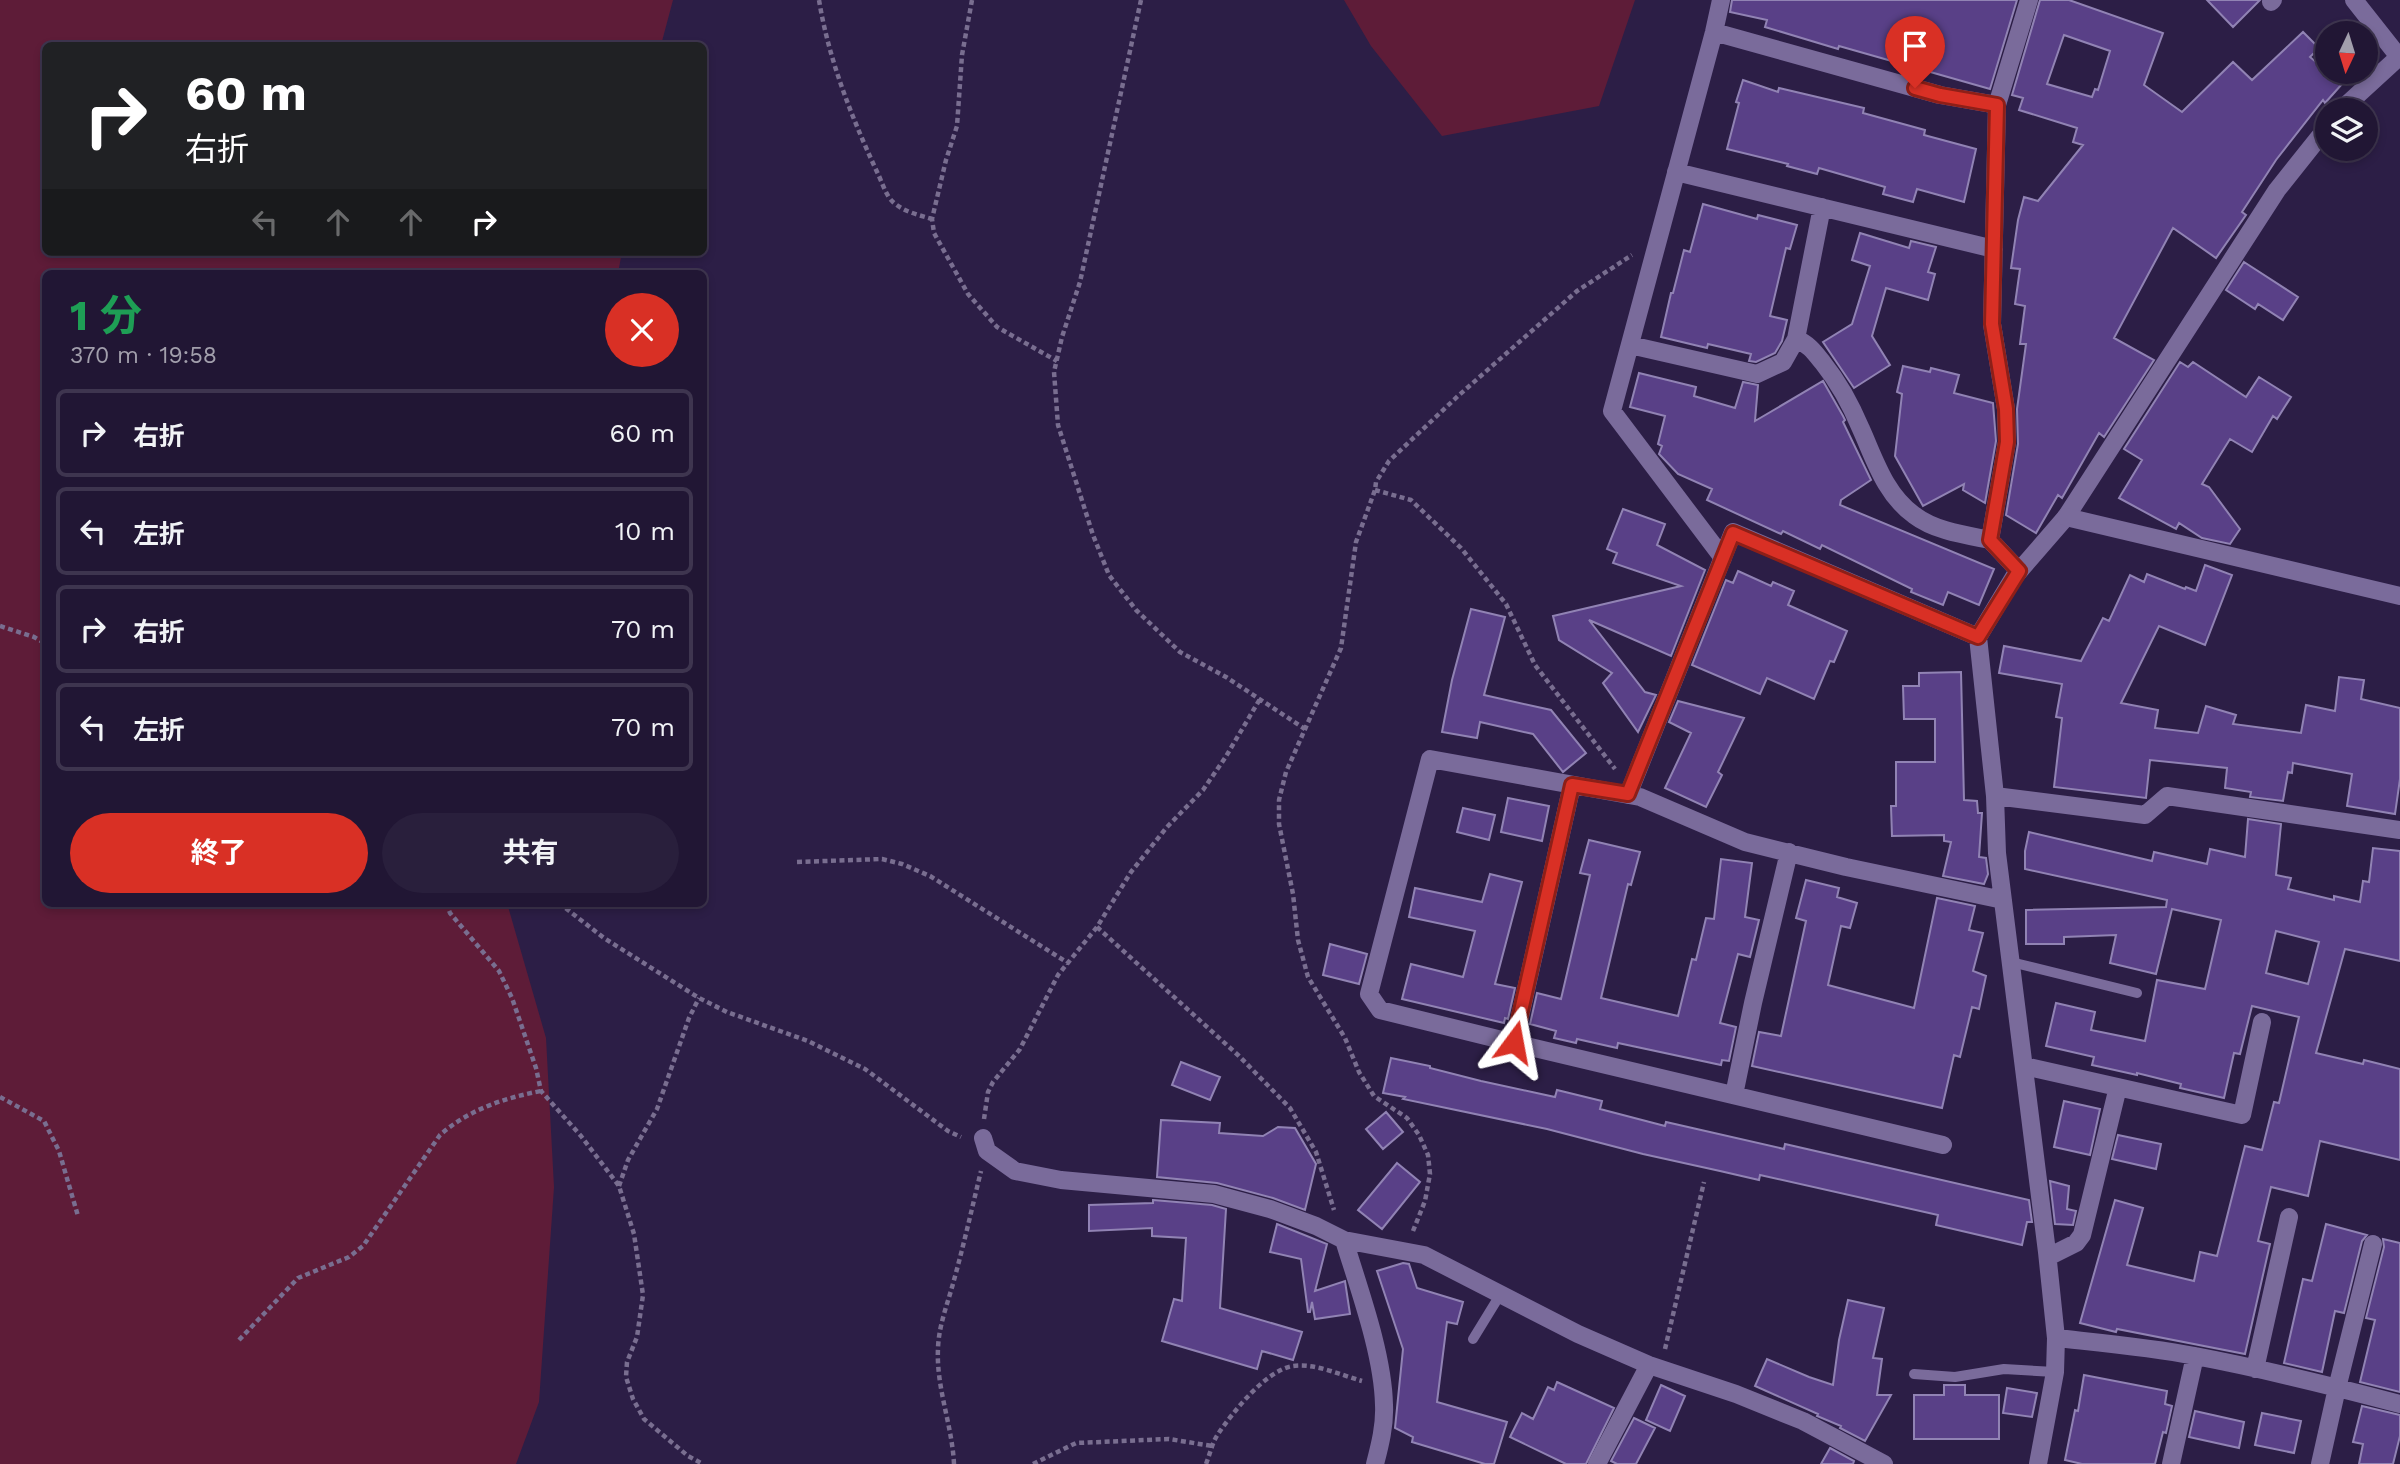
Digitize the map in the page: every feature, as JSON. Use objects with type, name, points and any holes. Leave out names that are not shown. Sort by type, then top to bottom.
[{"type":"street","points":[[1721,0],[1612,411],[1723,558]]},
{"type":"street","points":[[1990,540],[2007,442],[2006,409],[1992,324],[1997,105],[2029,0]]},
{"type":"street","points":[[2354,0],[2399,56],[2354,98]]},
{"type":"street","points":[[1714,32],[1940,95],[1997,105]]},
{"type":"street","points":[[2038,1464],[2056,1372],[2056,1338],[1997,853],[1995,796],[1978,637],[2019,571],[2066,517],[2277,190],[2315,142]]},
{"type":"street","points":[[1676,172],[1994,249]]},
{"type":"street","points":[[1630,345],[1757,374],[1783,362],[1796,339],[1822,207]]},
{"type":"street","points":[[1796,339],[1807,343],[1840,386],[1880,474],[1895,498],[1914,516],[1927,522],[1952,533],[1990,540],[2019,571]]},
{"type":"street","points":[[2066,517],[2400,596]]},
{"type":"street","points":[[1631,788],[1733,533],[1978,637]]},
{"type":"street","points":[[1943,1145],[1380,1010],[1369,994],[1430,759],[1572,785],[1631,788],[1640,797],[1745,842],[2003,900]]},
{"type":"street","points":[[1514,1042],[1572,785]]},
{"type":"street","points":[[1995,796],[2145,815],[2167,796],[2400,830]]},
{"type":"street","points":[[1734,1095],[1789,852]]},
{"type":"street","points":[[2024,1066],[2242,1115],[2262,1022]]},
{"type":"street","points":[[2048,1257],[2076,1243],[2082,1235],[2118,1087]]},
{"type":"street","points":[[985,1145],[1015,1171],[1061,1180],[1214,1194],[1270,1209],[1317,1226],[1344,1240],[1424,1255],[1578,1334],[1655,1367],[1736,1394],[1803,1421],[1884,1464]]},
{"type":"street","points":[[2255,1369],[2289,1217]]},
{"type":"street","points":[[1344,1240],[1362,1298],[1383,1388],[1381,1441],[1375,1464]]},
{"type":"street","points":[[2320,1464],[2336,1388],[2373,1244]]},
{"type":"street","points":[[2056,1338],[2195,1356],[2400,1404]]},
{"type":"street","points":[[2171,1464],[2195,1356]]},
{"type":"street","points":[[1597,1464],[1655,1367]]},
{"type":"lane","points":[[2011,961],[2137,993]]},
{"type":"lane","points":[[1473,1339],[1500,1295]]},
{"type":"lane","points":[[1914,1374],[1955,1377],[2004,1369],[2056,1372]]},
{"type":"path","points":[[819,0],[838,77],[859,133],[891,201],[908,212],[932,219]]},
{"type":"path","points":[[972,0],[962,55],[957,127],[932,219],[934,233],[968,294],[997,327],[1057,361]]},
{"type":"path","points":[[1141,0],[1080,282],[1054,372],[1058,425],[1093,535],[1109,575],[1136,610],[1180,652],[1305,729]]},
{"type":"path","points":[[1404,1251],[1425,1201],[1430,1174],[1428,1154],[1407,1118],[1374,1096],[1359,1072],[1345,1038],[1308,977],[1298,940],[1293,894],[1279,824],[1279,800],[1286,772],[1341,648],[1356,542],[1376,490],[1376,482],[1390,461],[1458,396],[1577,291],[1659,237]]},
{"type":"path","points":[[1376,490],[1411,500],[1461,548],[1506,604],[1535,665],[1631,788]]},
{"type":"path","points":[[0,626],[42,642]]},
{"type":"path","points":[[954,1464],[938,1383],[940,1326],[954,1281],[985,1145],[988,1092],[1020,1049],[1058,975],[1097,927],[1131,872],[1203,790],[1260,699]]},
{"type":"path","points":[[797,862],[882,859],[902,864],[930,876],[1068,962]]},
{"type":"path","points":[[448,907],[499,971],[512,998],[541,1091],[581,1136],[619,1186],[634,1234],[643,1294],[637,1338],[627,1362],[626,1377],[633,1399],[644,1419],[688,1456],[703,1464]]},
{"type":"path","points":[[564,907],[604,938],[699,998],[727,1012],[808,1041],[865,1069],[948,1131],[985,1145]]},
{"type":"path","points":[[1097,927],[1239,1056],[1290,1108],[1315,1152],[1344,1240]]},
{"type":"path","points":[[619,1186],[628,1160],[657,1109],[689,1018],[699,998]]},
{"type":"path","points":[[239,1340],[298,1278],[349,1257],[363,1247],[440,1135],[455,1122],[508,1097],[541,1091]]},
{"type":"path","points":[[0,1097],[44,1121],[59,1152],[78,1216]]},
{"type":"path","points":[[1655,1367],[1704,1182]]},
{"type":"path","points":[[1206,1464],[1217,1436],[1236,1411],[1277,1371],[1295,1366],[1327,1370],[1383,1388]]},
{"type":"path","points":[[1033,1464],[1076,1443],[1169,1439],[1212,1446]]},
{"type":"shaded area","points":[[0,0],[673,0],[662,42],[42,42],[42,256],[621,256],[619,270],[42,270],[42,907],[508,907],[546,1038],[554,1187],[539,1402],[516,1464],[0,1464]]},
{"type":"shaded area","points":[[1344,0],[1635,0],[1599,106],[1442,136],[1371,46]]},
{"type":"building","points":[[1732,0],[2017,0],[1990,89],[1765,27],[1767,20],[1730,12]]},
{"type":"building","points":[[2040,0],[2069,0],[2163,33],[2144,85],[2182,112],[2233,62],[2252,80],[2303,32],[2315,44],[2315,52],[2310,57],[2315,61],[2315,84],[2342,84],[2329,98],[2315,98],[2315,110],[2276,160],[2242,212],[2246,215],[2216,258],[2173,228],[2114,338],[2154,360],[2104,437],[2099,433],[2062,498],[2058,495],[2036,533],[2006,515],[2018,444],[2017,409],[2026,344],[2020,344],[2025,306],[2015,304],[2020,269],[2011,268],[2024,197],[2038,201],[2083,145],[2073,142],[2077,128],[2019,110],[2023,98],[2012,95]],"holes":[[[2064,35],[2110,51],[2098,90],[2095,89],[2092,97],[2047,84]]]},
{"type":"building","points":[[2207,0],[2260,0],[2233,27]]},
{"type":"building","points":[[1743,80],[1778,92],[1779,88],[1864,108],[1863,113],[1925,130],[1924,135],[1976,149],[1964,202],[1917,189],[1913,202],[1883,194],[1885,187],[1819,168],[1817,174],[1727,149]]},
{"type":"building","points":[[1703,204],[1757,219],[1758,215],[1797,225],[1790,249],[1786,248],[1770,316],[1787,320],[1782,341],[1775,353],[1756,362],[1749,361],[1751,354],[1708,344],[1707,348],[1661,337],[1684,250],[1690,252]]},
{"type":"building","points":[[1860,233],[1909,248],[1911,241],[1936,247],[1928,272],[1935,274],[1928,300],[1886,288],[1872,336],[1890,365],[1854,388],[1823,342],[1852,324],[1870,266],[1852,260]]},
{"type":"building","points":[[2244,262],[2298,297],[2283,320],[2258,304],[2255,309],[2226,290]]},
{"type":"building","points":[[2180,362],[2188,367],[2193,362],[2246,397],[2259,377],[2291,397],[2277,419],[2273,416],[2252,452],[2230,439],[2202,484],[2209,487],[2240,529],[2230,544],[2202,538],[2179,523],[2176,529],[2119,498],[2142,460],[2124,449]]},
{"type":"building","points":[[1903,366],[1930,372],[1931,368],[1959,375],[1954,393],[1993,403],[1996,441],[1985,503],[1963,490],[1964,484],[1923,506],[1895,456],[1902,394],[1897,392]]},
{"type":"building","points":[[1639,373],[1696,387],[1694,396],[1735,408],[1743,382],[1758,385],[1755,421],[1823,381],[1845,420],[1843,422],[1871,480],[1841,500],[1840,505],[1994,569],[1979,605],[1948,592],[1943,605],[1911,592],[1912,589],[1822,545],[1820,549],[1783,531],[1781,534],[1707,500],[1712,489],[1678,474],[1659,454],[1662,446],[1658,444],[1665,416],[1630,407]]},
{"type":"building","points":[[1623,509],[1665,524],[1657,545],[1705,570],[1671,656],[1589,620],[1645,692],[1656,695],[1638,732],[1603,683],[1612,673],[1559,640],[1553,616],[1681,586],[1613,563],[1617,553],[1607,549]]},
{"type":"building","points":[[2205,565],[2232,575],[2205,645],[2159,626],[2121,703],[2158,710],[2155,728],[2198,733],[2206,706],[2236,715],[2233,724],[2301,733],[2306,705],[2335,711],[2339,677],[2364,680],[2361,699],[2400,708],[2400,779],[2395,814],[2347,806],[2352,774],[2293,763],[2292,773],[2288,772],[2283,801],[2250,797],[2251,792],[2225,788],[2227,768],[2150,760],[2146,798],[2054,787],[2062,718],[2056,717],[2062,684],[1999,673],[2004,646],[2081,661],[2103,618],[2109,621],[2130,575],[2144,582],[2147,574],[2196,591]]},
{"type":"building","points":[[1738,571],[1771,586],[1773,582],[1794,591],[1788,605],[1847,631],[1834,662],[1830,661],[1814,699],[1767,678],[1760,694],[1692,665],[1726,580],[1733,583]]},
{"type":"building","points":[[1471,609],[1505,617],[1484,695],[1551,710],[1586,753],[1563,772],[1533,734],[1480,722],[1477,738],[1442,732],[1452,680]]},
{"type":"building","points":[[1961,672],[1964,800],[1977,801],[1978,813],[1982,813],[1979,857],[1986,858],[1988,874],[1984,884],[1943,876],[1951,842],[1944,841],[1944,835],[1892,836],[1891,806],[1896,806],[1896,762],[1935,762],[1935,719],[1904,719],[1903,686],[1919,686],[1919,673]]},
{"type":"building","points":[[1678,701],[1744,718],[1718,772],[1722,775],[1706,807],[1665,788],[1691,733],[1669,722]]},
{"type":"building","points":[[1508,798],[1549,806],[1542,841],[1501,832]]},
{"type":"building","points":[[1463,808],[1495,815],[1489,840],[1457,832]]},
{"type":"building","points":[[2248,819],[2281,824],[2276,875],[2291,878],[2288,889],[2334,900],[2334,896],[2360,902],[2363,881],[2369,882],[2373,848],[2400,851],[2400,961],[2345,949],[2316,1053],[2363,1064],[2364,1060],[2400,1069],[2400,1160],[2320,1141],[2308,1196],[2271,1187],[2258,1241],[2270,1244],[2245,1354],[2117,1329],[2116,1332],[2080,1323],[2115,1200],[2143,1208],[2127,1265],[2194,1281],[2200,1252],[2217,1256],[2245,1146],[2262,1150],[2274,1102],[2279,1103],[2299,1017],[2252,1006],[2240,1054],[2234,1053],[2224,1098],[2180,1088],[2181,1084],[2137,1073],[2092,1065],[2094,1057],[2046,1046],[2056,1003],[2095,1012],[2091,1030],[2145,1041],[2157,980],[2205,989],[2221,920],[2172,909],[2156,974],[2110,963],[2116,935],[2064,937],[2064,944],[2026,944],[2026,910],[2166,907],[2167,900],[2025,869],[2025,851],[2029,832],[2152,861],[2154,852],[2207,864],[2210,849],[2245,857]],"holes":[[[2276,931],[2319,942],[2308,984],[2266,973]]]},
{"type":"building","points":[[1589,840],[1640,852],[1631,885],[1628,884],[1601,998],[1678,1016],[1692,959],[1696,960],[1706,918],[1714,919],[1721,859],[1752,863],[1745,917],[1759,920],[1750,957],[1738,954],[1720,1023],[1736,1027],[1729,1061],[1722,1060],[1721,1065],[1618,1043],[1617,1048],[1577,1039],[1576,1043],[1554,1038],[1556,1031],[1530,1024],[1537,993],[1561,999],[1590,875],[1580,873]]},
{"type":"building","points":[[1490,874],[1522,882],[1495,984],[1515,988],[1508,1019],[1505,1018],[1504,1023],[1402,999],[1411,964],[1463,977],[1475,931],[1409,917],[1415,888],[1482,902]]},
{"type":"building","points":[[1806,880],[1839,888],[1837,897],[1857,903],[1850,928],[1841,926],[1828,985],[1914,1008],[1937,898],[1975,906],[1969,930],[1983,933],[1973,971],[1986,976],[1979,1009],[1972,1007],[1960,1057],[1954,1055],[1942,1108],[1752,1066],[1759,1032],[1781,1036],[1806,921],[1796,918]]},
{"type":"building","points":[[1330,944],[1367,954],[1359,984],[1323,975]]},
{"type":"building","points":[[1391,1058],[1555,1097],[1557,1090],[1602,1101],[1600,1109],[1665,1126],[1666,1122],[1784,1149],[1785,1144],[2029,1200],[2032,1222],[2027,1222],[2022,1245],[1936,1225],[1938,1215],[1760,1175],[1759,1180],[1547,1129],[1403,1099],[1405,1097],[1383,1093]]},
{"type":"building","points":[[1181,1062],[1220,1077],[1210,1100],[1172,1085]]},
{"type":"building","points":[[2064,1101],[2100,1109],[2090,1155],[2054,1147]]},
{"type":"building","points":[[1386,1112],[1403,1132],[1383,1149],[1366,1129]]},
{"type":"building","points":[[1161,1120],[1220,1123],[1219,1133],[1263,1136],[1278,1127],[1295,1128],[1316,1164],[1305,1210],[1217,1183],[1157,1177]]},
{"type":"building","points":[[2118,1135],[2161,1144],[2156,1169],[2112,1159]]},
{"type":"building","points":[[1397,1163],[1420,1182],[1382,1229],[1358,1210]]},
{"type":"building","points":[[2050,1181],[2069,1186],[2067,1209],[2076,1211],[2073,1225],[2055,1224]]},
{"type":"building","points":[[1153,1200],[1212,1205],[1226,1209],[1220,1308],[1302,1332],[1293,1360],[1262,1351],[1257,1369],[1162,1341],[1174,1299],[1182,1301],[1186,1238],[1152,1236],[1152,1228],[1089,1231],[1089,1205],[1153,1203]]},
{"type":"building","points":[[1277,1224],[1327,1244],[1315,1291],[1345,1281],[1350,1314],[1315,1319],[1312,1302],[1308,1312],[1301,1259],[1270,1252]]},
{"type":"building","points":[[2326,1224],[2367,1235],[2362,1241],[2344,1313],[2335,1311],[2322,1372],[2284,1363],[2303,1279],[2312,1281]]},
{"type":"building","points":[[2383,1239],[2400,1243],[2400,1392],[2360,1382],[2375,1320],[2366,1318],[2384,1247]]},
{"type":"building","points":[[1403,1263],[1409,1264],[1417,1288],[1463,1302],[1457,1324],[1447,1322],[1437,1402],[1507,1422],[1494,1464],[1485,1464],[1412,1442],[1413,1437],[1395,1428],[1403,1349],[1377,1271]]},
{"type":"building","points":[[1848,1300],[1884,1308],[1873,1358],[1882,1359],[1877,1395],[1891,1395],[1865,1441],[1840,1428],[1841,1426],[1817,1416],[1818,1414],[1755,1386],[1767,1359],[1833,1385]]},
{"type":"building","points":[[2084,1375],[2167,1391],[2165,1404],[2172,1406],[2155,1464],[2082,1464],[2065,1460]]},
{"type":"building","points":[[1557,1382],[1614,1408],[1586,1464],[1566,1464],[1510,1437],[1522,1413],[1533,1419],[1548,1387],[1554,1390]]},
{"type":"building","points":[[1661,1385],[1685,1396],[1670,1431],[1646,1420]]},
{"type":"building","points":[[1944,1385],[1965,1385],[1965,1395],[1999,1395],[1999,1439],[1914,1439],[1914,1395],[1944,1395]]},
{"type":"building","points":[[2007,1388],[2037,1393],[2032,1417],[2003,1413]]},
{"type":"building","points":[[2362,1406],[2400,1415],[2400,1436],[2393,1464],[2359,1464],[2363,1444],[2353,1442]]},
{"type":"building","points":[[2195,1411],[2244,1422],[2239,1448],[2189,1437]]},
{"type":"building","points":[[2262,1413],[2301,1421],[2294,1453],[2255,1445]]},
{"type":"building","points":[[1634,1418],[1655,1428],[1636,1464],[1617,1464],[1611,1461]]},
{"type":"building","points":[[1830,1448],[1854,1461],[1853,1464],[1821,1464]]},
{"type":"route","points":[[1514,1042],[1572,785],[1628,794],[1733,533],[1978,637],[2019,571],[1990,540],[2007,442],[2006,409],[1992,324],[1997,105],[1915,88]]}]
